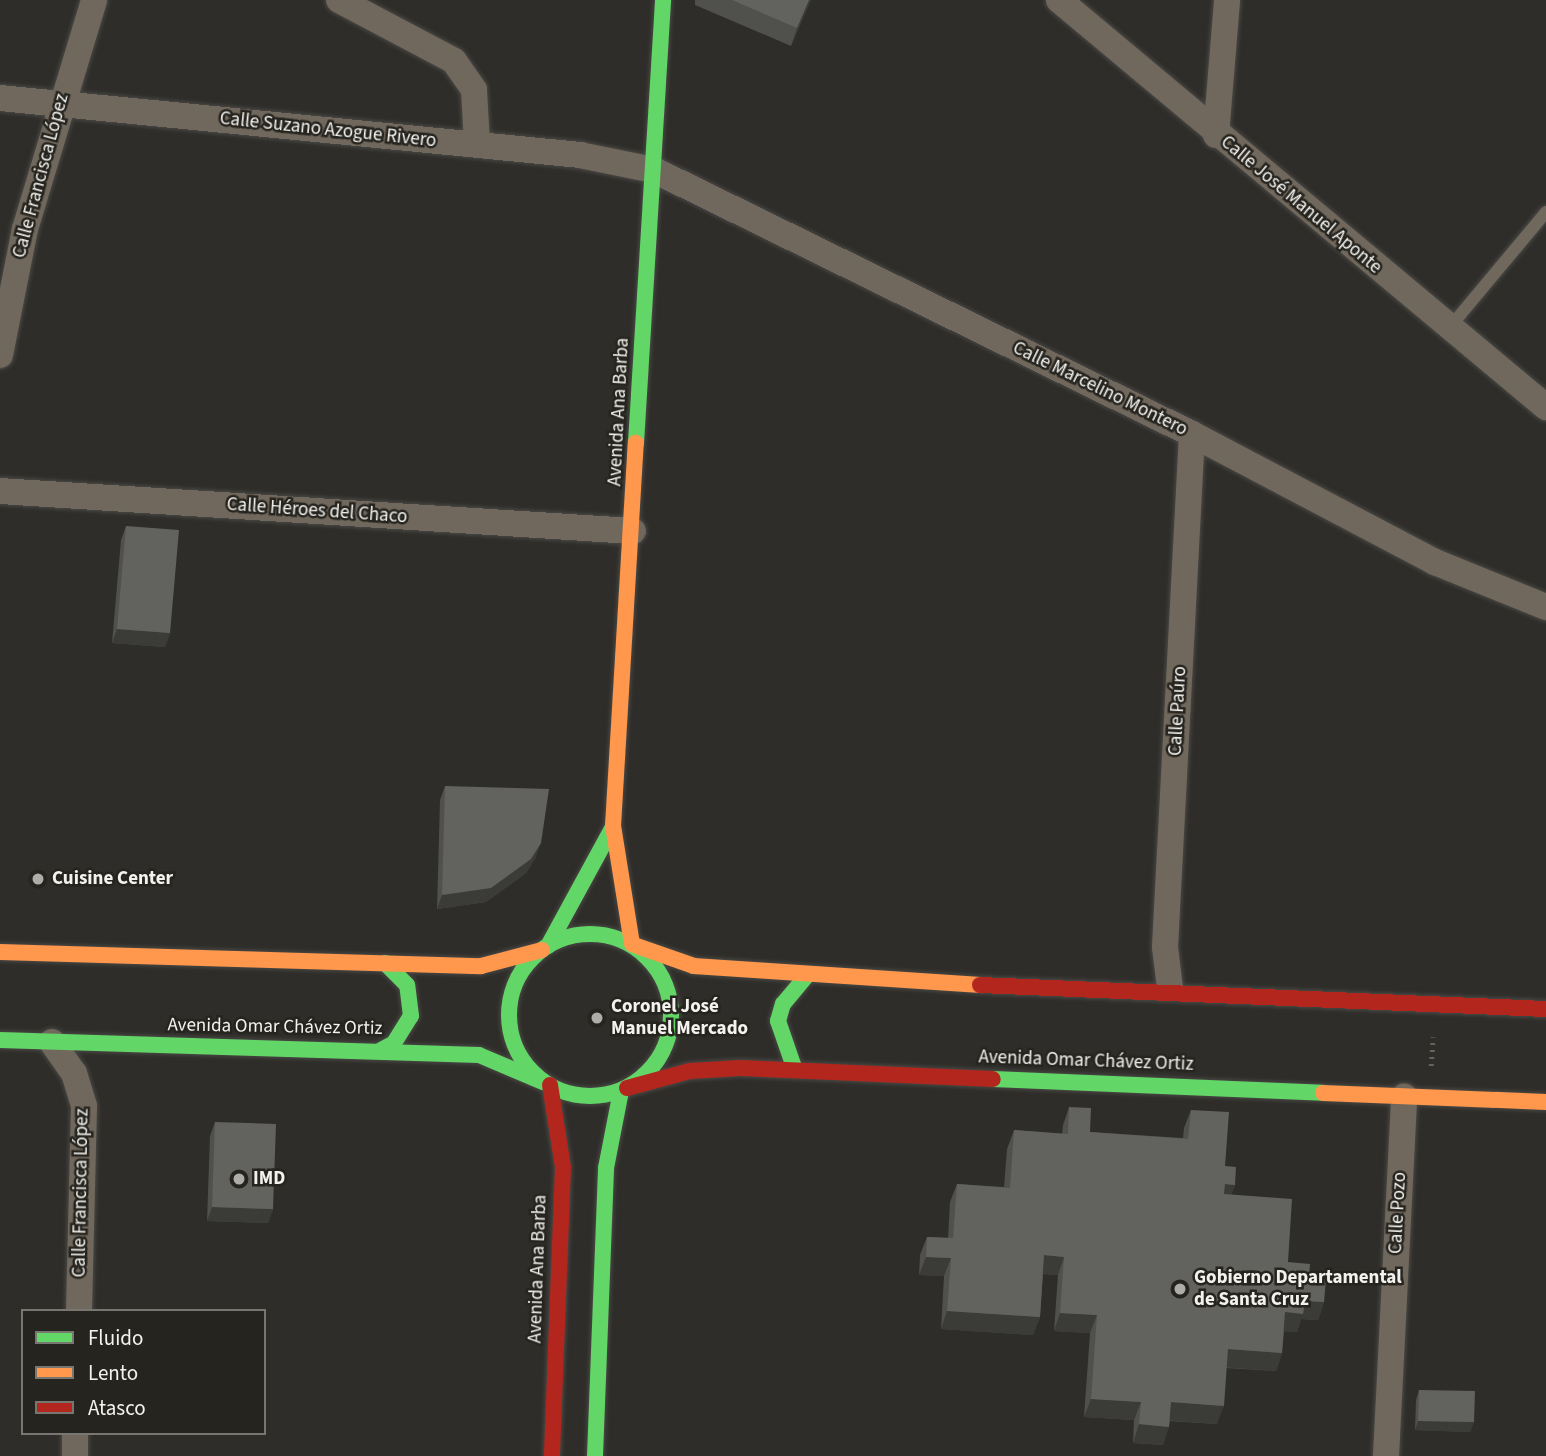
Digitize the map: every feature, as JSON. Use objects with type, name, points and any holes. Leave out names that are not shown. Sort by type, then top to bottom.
[{"type":"main road","name":"Avenida Ana Barba","points":[[635,945],[613,826],[633,531],[663,0]]},
{"type":"main road","name":"Avenida Ana Barba","points":[[545,948],[613,826]]},
{"type":"main road","points":[[0,952],[481,966],[590,935],[635,945],[694,966],[806,977],[1170,988],[1546,1009]]},
{"type":"main road","points":[[595,1456],[606,1168],[624,1089],[664,1047],[671,1020],[668,992],[635,945]]},
{"type":"main road","points":[[545,948],[518,979],[509,1016],[513,1041],[546,1083],[585,1096],[624,1089]]},
{"type":"main road","points":[[381,1050],[411,1016],[407,985],[385,964]]},
{"type":"main road","points":[[795,1070],[779,1039],[778,1021],[782,1004],[806,977]]},
{"type":"main road","name":"Avenida Omar Chávez Ortiz","points":[[0,1041],[381,1050],[479,1055],[546,1083]]},
{"type":"main road","name":"Avenida Omar Chávez Ortiz","points":[[624,1089],[690,1072],[795,1070],[1546,1101]]},
{"type":"main road","name":"Avenida Ana Barba","points":[[546,1083],[563,1167],[552,1456]]},
{"type":"street","name":"Calle Francisca López","points":[[0,355],[59,104],[94,0]]},
{"type":"street","points":[[340,0],[454,61],[474,90],[477,144]]},
{"type":"street","name":"Calle José Manuel Aponte","points":[[1059,0],[1216,135],[1546,407]]},
{"type":"street","points":[[1216,135],[1227,0]]},
{"type":"street","name":"Calle Suzano Azogue Rivero","points":[[0,98],[477,144],[654,170]]},
{"type":"street","name":"Calle Marcelino Montero","points":[[654,170],[1192,434],[1435,562],[1546,607]]},
{"type":"street","name":"Calle Paúro","points":[[1170,988],[1166,947],[1192,434]]},
{"type":"street","name":"Calle Héroes del Chaco","points":[[0,491],[633,531]]},
{"type":"street","name":"Calle Francisca López","points":[[52,1042],[74,1073],[84,1106],[79,1309]]},
{"type":"street","name":"Calle Pozo","points":[[1386,1456],[1404,1096]]},
{"type":"street","points":[[75,1435],[75,1456]]},
{"type":"lane","points":[[1450,327],[1546,212]]},
{"type":"path","points":[[1430,1072],[1434,1022]]},
{"type":"building","points":[[732,0],[809,0],[797,28]]},
{"type":"building","points":[[126,526],[179,530],[170,633],[117,629]]},
{"type":"building","points":[[445,786],[549,789],[541,843],[531,859],[491,888],[442,895]]},
{"type":"building","name":"Gobierno Departamental de Santa Cruz","points":[[1069,1107],[1091,1108],[1090,1132],[1188,1139],[1191,1110],[1229,1112],[1225,1166],[1236,1167],[1235,1185],[1225,1184],[1224,1194],[1292,1199],[1288,1262],[1310,1264],[1309,1278],[1326,1279],[1324,1302],[1305,1301],[1303,1314],[1285,1312],[1282,1353],[1228,1349],[1224,1406],[1171,1402],[1169,1427],[1139,1424],[1141,1402],[1091,1399],[1097,1315],[1060,1313],[1064,1257],[1044,1255],[1040,1317],[947,1311],[951,1258],[926,1257],[927,1237],[953,1238],[957,1184],[1010,1188],[1014,1130],[1068,1134]]},
{"type":"building","name":"IMD","points":[[215,1122],[276,1124],[273,1209],[212,1207]]},
{"type":"building","points":[[1419,1390],[1475,1391],[1474,1422],[1418,1421]]},
{"type":"traffic: fast","points":[[636,443],[663,0]]},
{"type":"traffic: fast","points":[[548,946],[613,827]]},
{"type":"traffic: fast","points":[[590,934],[621,941],[647,958],[664,984],[671,1015],[664,1046],[647,1072],[621,1089],[590,1096],[559,1089],[533,1072],[516,1046],[509,1015],[516,984],[533,958],[559,941],[590,934]]},
{"type":"traffic: fast","points":[[381,1050],[394,1043],[411,1016],[407,985],[385,963]]},
{"type":"traffic: fast","points":[[795,1070],[778,1021],[783,1004],[806,977]]},
{"type":"traffic: fast","points":[[0,1040],[479,1055],[543,1082]]},
{"type":"traffic: fast","points":[[993,1079],[1323,1093]]},
{"type":"traffic: fast","points":[[595,1456],[606,1168],[621,1091]]},
{"type":"traffic: slow","points":[[632,944],[613,826],[636,443]]},
{"type":"traffic: slow","points":[[637,946],[694,966],[980,985]]},
{"type":"traffic: slow","points":[[0,952],[481,966],[542,950]]},
{"type":"traffic: slow","points":[[1323,1093],[1546,1102]]},
{"type":"traffic: jam","points":[[980,985],[1546,1009]]},
{"type":"traffic: jam","points":[[627,1088],[690,1071],[740,1068],[993,1079]]},
{"type":"traffic: jam","points":[[550,1085],[563,1167],[552,1456]]},
{"type":"place","name":"Cuisine Center","points":[[38,879]]},
{"type":"place","name":"Coronel José Manuel Mercado","points":[[597,1018]]},
{"type":"place","name":"IMD","points":[[239,1179]]},
{"type":"place","name":"Gobierno Departamental de Santa Cruz","points":[[1180,1289]]}]
